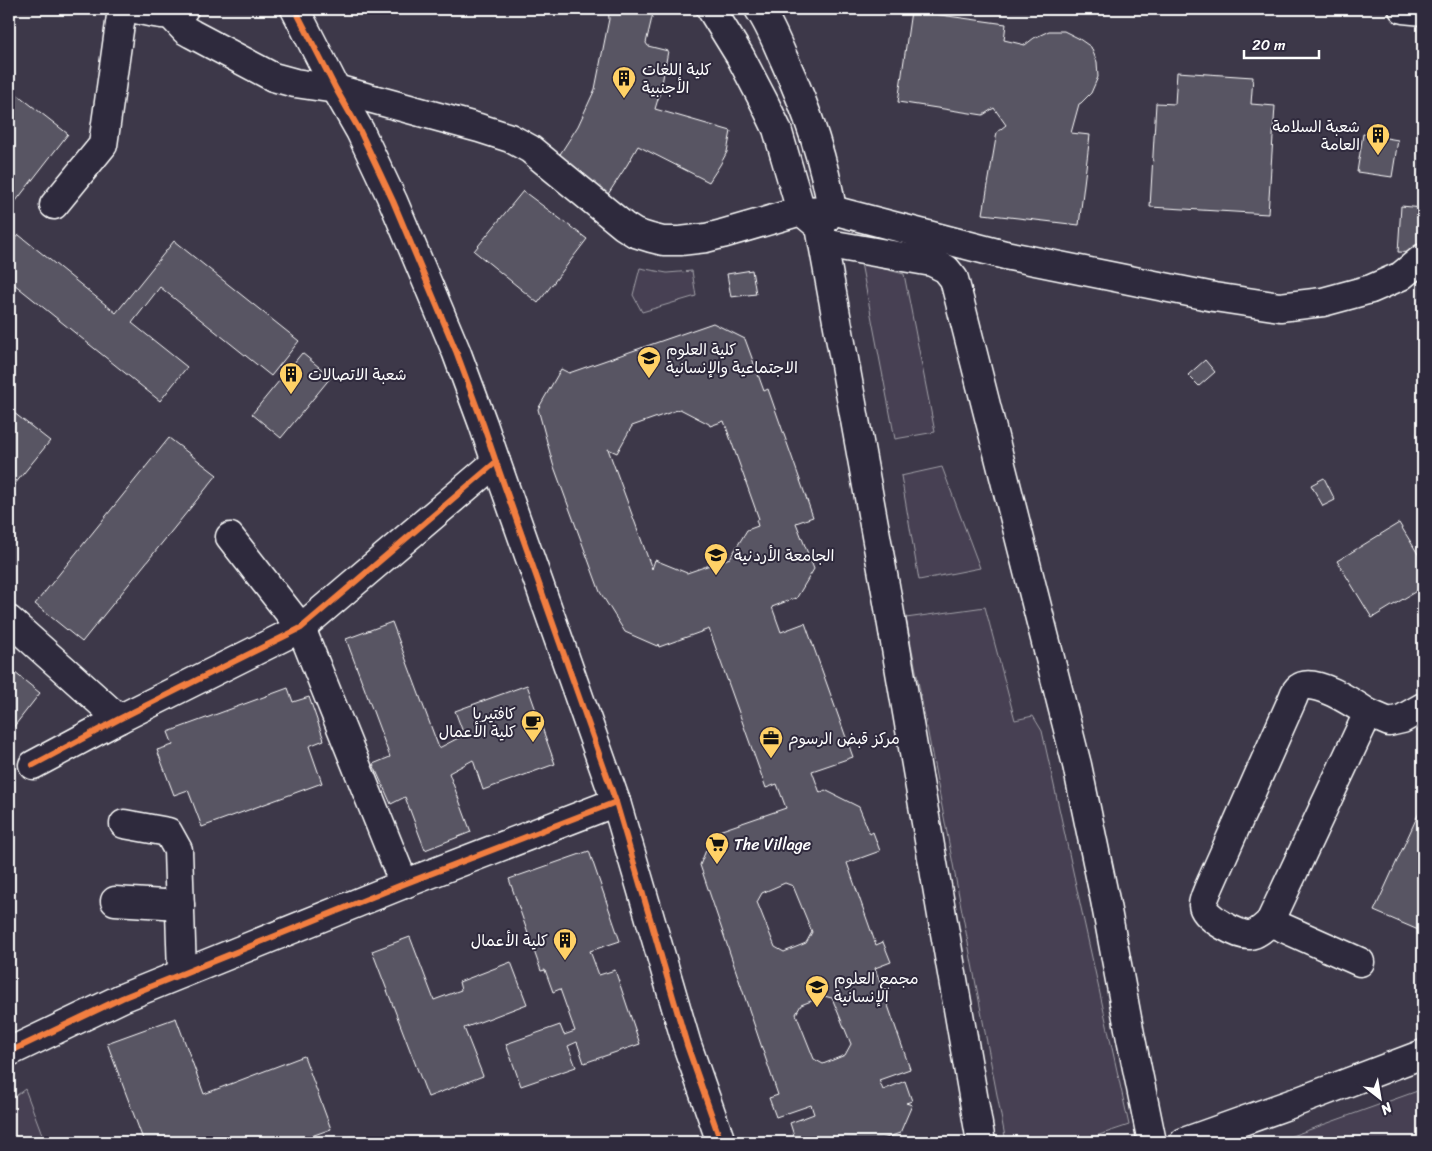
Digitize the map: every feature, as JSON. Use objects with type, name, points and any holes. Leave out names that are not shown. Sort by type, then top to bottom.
[{"type":"street","points":[[54,205],[102,145],[122,9]]},
{"type":"street","points":[[136,9],[178,12],[185,30],[273,78],[336,90],[479,128],[519,142],[624,226],[636,233],[651,238],[672,242],[819,223],[1005,255],[1214,297],[1280,307],[1323,302],[1371,289],[1401,276],[1423,258]]},
{"type":"street","points":[[295,9],[336,90],[360,131],[427,280],[484,424],[616,802],[687,1045],[721,1142]]},
{"type":"street","points":[[711,9],[740,56],[773,120],[785,154],[819,223],[891,622],[981,1142]]},
{"type":"street","points":[[759,9],[777,42],[793,79],[823,166],[828,185],[819,223]]},
{"type":"street","points":[[1404,9],[1423,10]]},
{"type":"street","points":[[819,223],[932,262],[946,269],[956,284],[1077,765],[1152,1142]]},
{"type":"street","points":[[34,766],[119,719],[301,628],[496,462]]},
{"type":"street","points":[[230,537],[301,628],[404,884]]},
{"type":"street","points":[[9,620],[119,719]]},
{"type":"street","points":[[1368,713],[1270,922],[1260,931],[1250,935],[1240,934],[1210,918],[1203,905],[1208,886],[1292,698],[1299,688],[1305,685],[1318,686],[1340,695],[1368,713],[1389,722],[1402,718],[1423,707]]},
{"type":"street","points":[[9,1052],[122,998],[404,884],[616,802]]},
{"type":"street","points":[[124,824],[168,832],[178,850],[182,974]]},
{"type":"street","points":[[115,901],[180,905]]},
{"type":"street","points":[[1270,922],[1360,962]]},
{"type":"street","points":[[1184,1142],[1423,1054]]},
{"type":"shaded area","name":"الجامعة الأردنية","points":[[9,9],[1423,9],[1423,1142],[9,1142]]},
{"type":"shaded area","points":[[861,263],[904,274],[935,432],[895,439]]},
{"type":"shaded area","points":[[640,268],[667,273],[692,271],[696,296],[642,312],[633,295]]},
{"type":"shaded area","points":[[942,467],[980,568],[919,580],[901,476]]},
{"type":"shaded area","points":[[985,607],[1015,720],[1033,716],[1042,731],[1129,1125],[1078,1142],[1006,1142],[906,618]]},
{"type":"shaded area","points":[[25,1089],[45,1142],[9,1142],[9,1101]]},
{"type":"shaded area","points":[[1423,1089],[1423,1142],[1275,1142]]},
{"type":"building","name":"كلية اللغات الأجنبية","points":[[608,9],[654,9],[646,43],[648,46],[668,51],[655,109],[731,131],[727,152],[709,182],[638,146],[603,202],[555,162],[578,126],[595,89],[609,19]]},
{"type":"building","points":[[911,11],[1006,24],[1004,40],[1025,45],[1034,38],[1049,31],[1064,31],[1091,47],[1097,62],[1098,77],[1091,93],[1079,104],[1071,133],[1090,135],[1079,225],[983,214],[997,132],[1006,125],[994,108],[983,115],[898,102]]},
{"type":"building","points":[[1177,72],[1253,77],[1251,104],[1275,106],[1268,214],[1150,207],[1156,103],[1175,104]]},
{"type":"building","points":[[9,88],[68,134],[9,210]]},
{"type":"building","name":"شعبة السلامة العامة","points":[[1363,134],[1398,140],[1392,177],[1357,172]]},
{"type":"building","points":[[523,191],[587,239],[538,303],[474,251]]},
{"type":"building","points":[[1401,206],[1423,208],[1420,253],[1398,252]]},
{"type":"building","points":[[19,235],[116,313],[174,241],[299,341],[271,376],[160,287],[132,323],[187,367],[160,401],[9,280],[9,247]]},
{"type":"building","points":[[752,270],[756,294],[731,297],[727,274]]},
{"type":"building","points":[[713,323],[745,339],[764,391],[768,389],[813,517],[796,523],[814,569],[796,599],[772,607],[781,632],[805,623],[853,757],[812,771],[820,793],[825,790],[859,807],[870,834],[873,832],[880,851],[847,863],[876,945],[883,942],[891,962],[875,968],[910,1069],[879,1080],[883,1090],[905,1081],[912,1101],[906,1103],[912,1105],[900,1133],[875,1142],[796,1142],[790,1123],[814,1114],[811,1105],[776,1117],[769,1098],[778,1095],[700,865],[713,833],[786,808],[777,784],[766,788],[709,629],[659,647],[658,644],[657,646],[625,632],[600,592],[553,464],[538,409],[561,369],[569,373]],"holes":[[[680,409],[710,426],[724,421],[759,519],[756,520],[758,526],[747,530],[730,558],[687,573],[655,560],[652,569],[608,449],[617,453],[632,426]],[[785,883],[793,886],[812,932],[806,943],[784,952],[775,947],[757,902],[762,893]],[[824,996],[832,998],[851,1044],[845,1055],[823,1064],[814,1059],[796,1014],[801,1005]]]},
{"type":"building","name":"شعبة الاتصالات","points":[[302,353],[331,377],[281,438],[252,414]]},
{"type":"building","points":[[1205,360],[1215,372],[1199,386],[1188,375]]},
{"type":"building","points":[[9,409],[50,441],[10,490],[9,488]]},
{"type":"building","points":[[169,438],[217,475],[82,642],[35,604]]},
{"type":"building","points":[[1324,478],[1335,500],[1323,506],[1311,485]]},
{"type":"building","points":[[1399,523],[1423,562],[1423,587],[1372,618],[1337,561]]},
{"type":"building","points":[[392,622],[439,748],[464,735],[455,711],[527,685],[555,764],[483,790],[473,760],[449,773],[471,832],[425,850],[405,797],[391,804],[373,764],[390,757],[346,639]]},
{"type":"building","points":[[9,668],[40,693],[9,733]]},
{"type":"building","points":[[288,688],[293,702],[309,697],[324,740],[309,746],[322,783],[202,827],[188,790],[174,795],[157,750],[173,745],[168,732]]},
{"type":"building","points":[[1423,804],[1423,932],[1374,911]]},
{"type":"building","name":"كلية الأعمال","points":[[589,851],[620,941],[590,951],[599,975],[615,970],[640,1044],[584,1063],[577,1042],[568,1046],[576,1067],[521,1086],[506,1044],[560,1025],[564,1035],[575,1031],[560,989],[553,992],[545,970],[541,971],[509,879]]},
{"type":"building","points":[[410,937],[434,1000],[461,990],[459,982],[511,962],[527,1004],[464,1028],[483,1076],[428,1097],[372,951]]},
{"type":"building","points":[[176,1018],[204,1094],[304,1056],[331,1129],[295,1142],[144,1142],[107,1043]]},
{"type":"cycle path","points":[[295,9],[360,131],[393,201],[456,351],[616,802],[687,1045],[721,1142]]},
{"type":"cycle path","points":[[33,765],[119,719],[301,628],[496,462]]},
{"type":"cycle path","points":[[9,1052],[122,998],[404,884],[616,802]]},
{"type":"place","name":"كلية اللغات الأجنبية","points":[[624,99]]},
{"type":"place","name":"شعبة السلامة العامة","points":[[1378,156]]},
{"type":"place","name":"كلية العلوم الاجتماعية والإنسانية","points":[[649,379]]},
{"type":"place","name":"شعبة الاتصالات","points":[[291,395]]},
{"type":"place","name":"الجامعة الأردنية","points":[[716,576]]},
{"type":"place","name":"كافتيريا كلية الأعمال","points":[[533,743]]},
{"type":"place","name":"مركز قبض الرسوم","points":[[771,759]]},
{"type":"place","name":"The Village","points":[[717,865]]},
{"type":"place","name":"كلية الأعمال","points":[[565,961]]},
{"type":"place","name":"مجمع العلوم الإنسانية","points":[[817,1008]]}]
